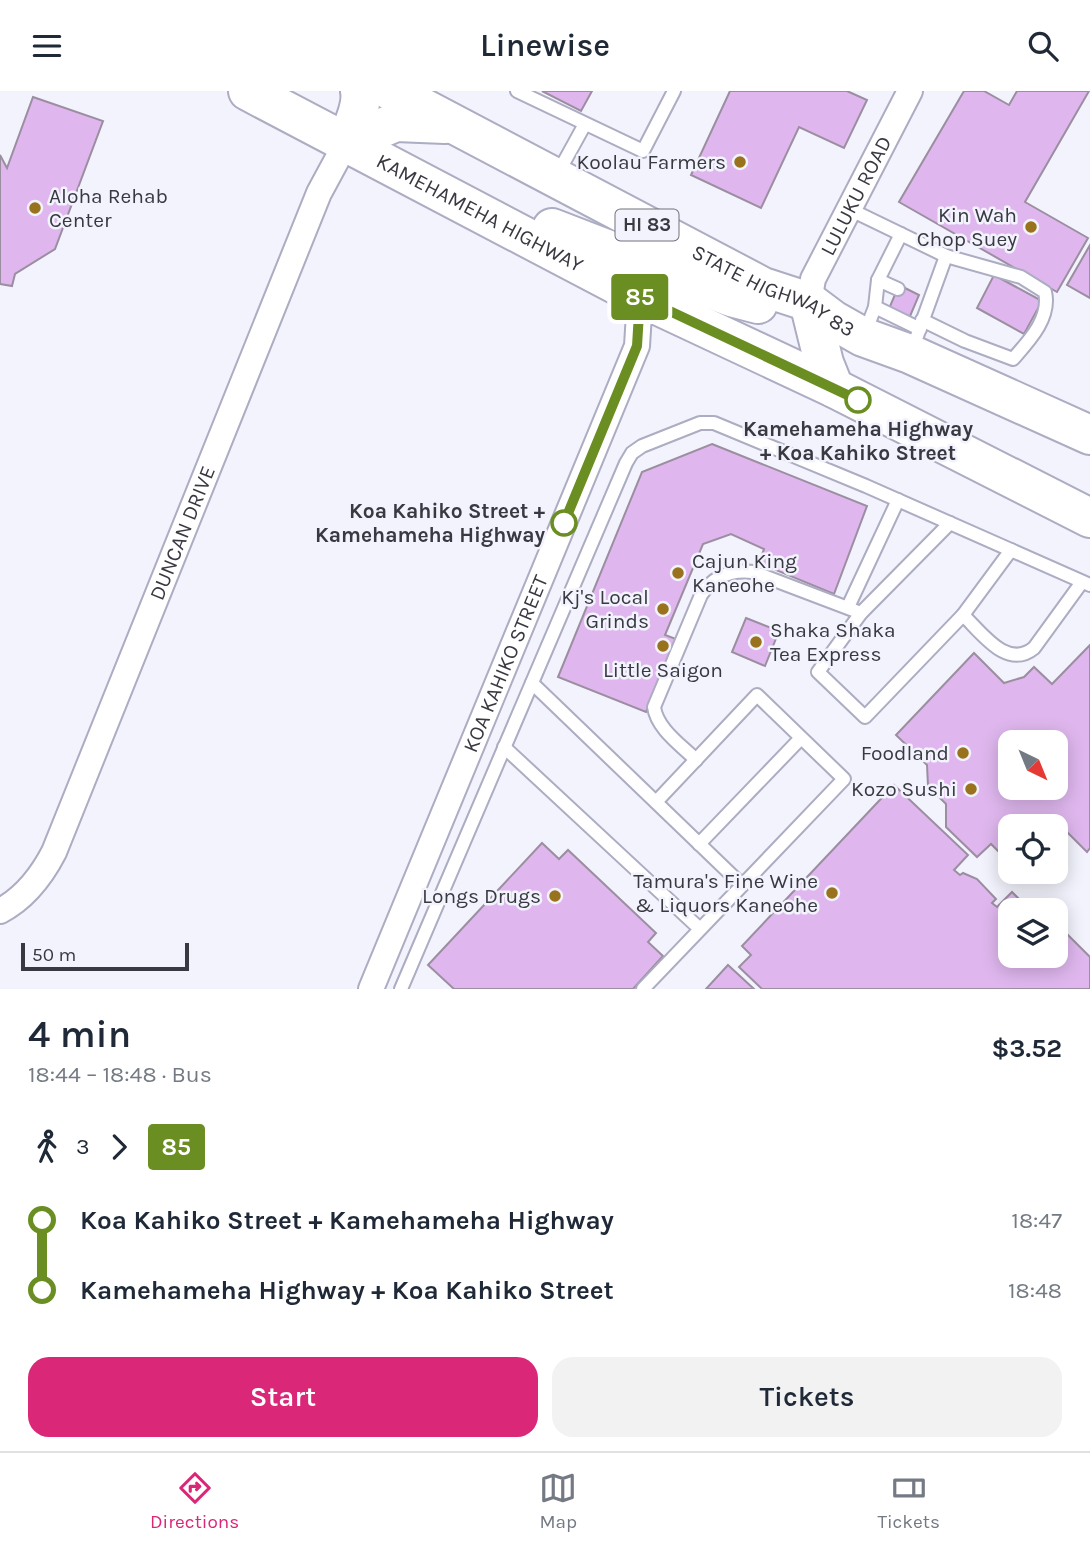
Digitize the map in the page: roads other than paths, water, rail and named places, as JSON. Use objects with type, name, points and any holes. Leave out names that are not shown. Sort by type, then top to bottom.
[{"type":"main road","name":"KAMEHAMEHA HIGHWAY","points":[[248,91],[640,297],[834,388],[1090,518]]},
{"type":"main road","points":[[346,143],[357,114],[360,91]]},
{"type":"main road","name":"STATE HIGHWAY 83","points":[[391,91],[762,287],[809,302],[833,320],[869,322],[917,334],[989,368],[1090,434]]},
{"type":"main road","points":[[346,143],[396,122],[454,124]]},
{"type":"main road","points":[[456,199],[565,232],[731,297],[785,308],[809,302],[824,363],[834,388]]},
{"type":"street","name":"LULUKU ROAD","points":[[809,302],[813,279],[910,91]]},
{"type":"street","name":"DUNCAN DRIVE","points":[[0,911],[21,897],[34,883],[54,852],[319,193],[346,143]]},
{"type":"street","name":"KOA KAHIKO STREET","points":[[371,989],[637,346],[640,297]]},
{"type":"lane","points":[[517,91],[643,151],[674,91]]},
{"type":"lane","points":[[556,177],[584,124]]},
{"type":"lane","points":[[849,209],[946,256],[1021,277],[1045,292],[1048,303],[1034,335],[1013,359],[989,368]]},
{"type":"lane","points":[[869,322],[878,281],[901,234]]},
{"type":"lane","points":[[917,334],[924,299],[946,256]]},
{"type":"lane","points":[[878,281],[898,289]]},
{"type":"lane","points":[[401,989],[626,463],[632,453],[642,446],[700,422],[714,423],[1086,583],[1034,648],[1024,655],[1012,656],[1001,651],[963,615]]},
{"type":"lane","points":[[848,607],[898,500]]},
{"type":"lane","points":[[950,523],[861,613],[818,672],[865,717],[963,615],[1011,550]]},
{"type":"lane","points":[[696,760],[661,726],[654,707],[707,586],[726,573],[744,571],[861,613]]},
{"type":"lane","points":[[532,683],[742,885]]},
{"type":"lane","points":[[643,989],[844,779],[757,695],[656,802]]},
{"type":"lane","points":[[699,844],[801,738]]},
{"type":"lane","points":[[504,747],[700,929]]},
{"type":"place","name":"Koolau Farmers","points":[[740,162]]},
{"type":"place","name":"Aloha Rehab Center","points":[[35,208]]},
{"type":"place","name":"Kin Wah Chop Suey","points":[[1031,227]]},
{"type":"place","name":"Kamehameha Highway + Koa Kahiko Street","points":[[858,400]]},
{"type":"place","name":"Koa Kahiko Street + Kamehameha Highway","points":[[564,523]]},
{"type":"place","name":"Cajun King Kaneohe","points":[[678,573]]},
{"type":"place","name":"Kj's Local Grinds","points":[[663,609]]},
{"type":"place","name":"Shaka Shaka Tea Express","points":[[756,642]]},
{"type":"place","name":"Little Saigon","points":[[663,646]]},
{"type":"place","name":"Foodland","points":[[963,753]]},
{"type":"place","name":"Kozo Sushi","points":[[971,789]]},
{"type":"place","name":"Tamura's Fine Wine & Liquors Kaneohe","points":[[832,893]]},
{"type":"place","name":"Longs Drugs","points":[[555,896]]}]
